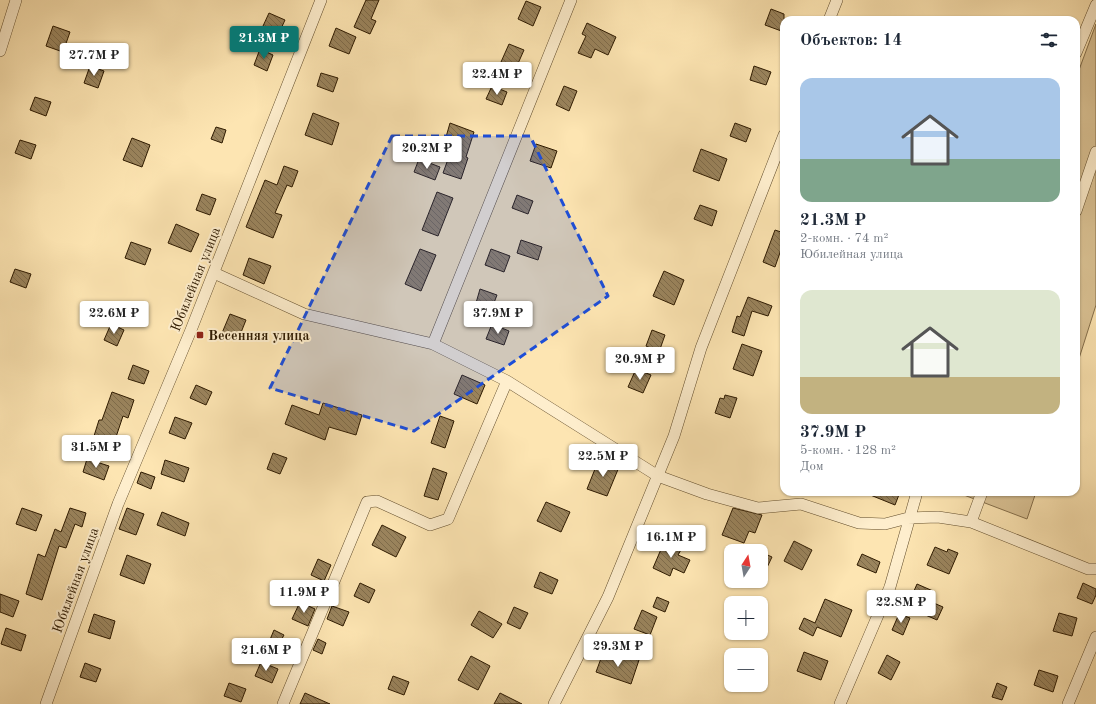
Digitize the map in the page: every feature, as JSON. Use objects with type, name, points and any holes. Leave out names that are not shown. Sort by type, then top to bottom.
[{"type":"street","points":[[0,51],[16,0]]},
{"type":"street","name":"Юбилейная улица","points":[[46,704],[118,504],[214,274],[321,0]]},
{"type":"street","points":[[433,344],[571,0]]},
{"type":"street","points":[[831,16],[837,0]]},
{"type":"street","points":[[1080,44],[1096,5]]},
{"type":"street","points":[[554,704],[608,597],[658,476],[674,436],[701,348],[780,145]]},
{"type":"street","points":[[1080,199],[1096,152]]},
{"type":"street","points":[[214,274],[304,314],[433,344],[507,381],[658,476],[707,494],[758,508],[801,504],[859,523],[885,524],[908,518],[938,517],[971,522],[1088,569],[1096,569]]},
{"type":"street","points":[[283,704],[367,502],[377,501],[430,525],[448,519],[507,381]]},
{"type":"street","points":[[840,704],[890,587],[908,518],[916,496]]},
{"type":"street","points":[[971,522],[981,496]]},
{"type":"street","points":[[1068,704],[1096,638]]},
{"type":"highlighted area","points":[[392,136],[530,136],[608,296],[414,431],[270,388]]},
{"type":"shaded area","points":[[1096,24],[1096,305],[1080,355],[1080,67]]},
{"type":"shaded area","points":[[967,496],[1035,496],[1027,519]]},
{"type":"building","points":[[366,0],[379,0],[371,19],[376,21],[370,34],[354,27]]},
{"type":"building","points":[[526,1],[541,7],[533,26],[518,19]]},
{"type":"building","points":[[771,9],[784,14],[784,16],[780,16],[780,31],[765,25]]},
{"type":"building","points":[[269,13],[285,20],[279,33],[263,26]]},
{"type":"building","points":[[587,23],[616,37],[608,55],[595,49],[591,58],[578,53],[586,36],[582,34]]},
{"type":"building","points":[[53,26],[70,32],[63,52],[46,46]]},
{"type":"building","points":[[336,28],[356,37],[349,54],[329,46]]},
{"type":"building","points":[[509,44],[524,50],[516,68],[501,62]]},
{"type":"building","points":[[260,49],[273,55],[267,71],[254,65]]},
{"type":"building","points":[[90,66],[104,71],[98,88],[84,83]]},
{"type":"building","points":[[754,66],[771,72],[766,85],[750,80]]},
{"type":"building","points":[[321,73],[338,78],[333,92],[317,86]]},
{"type":"building","points":[[492,86],[507,92],[502,105],[486,99]]},
{"type":"building","points":[[564,86],[577,91],[569,111],[556,105]]},
{"type":"building","points":[[35,97],[51,102],[46,116],[30,110]]},
{"type":"building","points":[[313,113],[339,123],[332,145],[305,135]]},
{"type":"building","points":[[450,123],[474,132],[461,179],[443,173],[455,140],[446,137]]},
{"type":"building","points":[[735,123],[751,129],[746,142],[730,136]]},
{"type":"building","points":[[216,127],[226,130],[222,143],[211,139]]},
{"type":"building","points":[[132,138],[150,145],[142,167],[123,160]]},
{"type":"building","points":[[20,140],[36,145],[31,159],[15,153]]},
{"type":"building","points":[[536,144],[557,151],[551,168],[530,161]]},
{"type":"building","points":[[701,149],[727,159],[719,181],[693,171]]},
{"type":"building","points":[[419,159],[440,167],[435,180],[414,172]]},
{"type":"building","points":[[284,166],[298,171],[292,187],[287,185],[275,213],[282,215],[273,238],[246,227],[265,180],[277,185]]},
{"type":"building","points":[[437,192],[453,198],[438,236],[422,230]]},
{"type":"building","points":[[202,194],[216,199],[210,215],[196,210]]},
{"type":"building","points":[[517,195],[533,201],[528,214],[512,208]]},
{"type":"building","points":[[700,205],[717,211],[712,226],[694,219]]},
{"type":"building","points":[[176,224],[199,234],[191,252],[168,243]]},
{"type":"building","points":[[775,230],[780,232],[780,253],[775,267],[763,262]]},
{"type":"building","points":[[521,240],[542,247],[538,260],[517,253]]},
{"type":"building","points":[[131,242],[151,249],[145,265],[125,258]]},
{"type":"building","points":[[420,249],[436,255],[421,291],[405,284]]},
{"type":"building","points":[[491,249],[510,256],[504,272],[485,265]]},
{"type":"building","points":[[249,258],[271,266],[264,284],[243,275]]},
{"type":"building","points":[[15,269],[31,274],[26,288],[10,282]]},
{"type":"building","points":[[664,271],[684,280],[674,305],[653,296]]},
{"type":"building","points":[[480,289],[497,295],[492,308],[476,303]]},
{"type":"building","points":[[748,297],[772,306],[768,316],[752,311],[744,336],[732,332],[737,316],[740,317]]},
{"type":"building","points":[[230,314],[246,320],[238,340],[222,333]]},
{"type":"building","points":[[111,324],[124,330],[117,346],[104,340]]},
{"type":"building","points":[[492,324],[509,331],[504,345],[486,339]]},
{"type":"building","points":[[652,330],[665,335],[659,352],[646,346]]},
{"type":"building","points":[[742,344],[762,351],[753,376],[733,369]]},
{"type":"building","points":[[133,365],[149,371],[144,384],[128,379]]},
{"type":"building","points":[[636,369],[651,375],[643,393],[628,387]]},
{"type":"building","points":[[462,375],[485,385],[477,404],[454,394]]},
{"type":"building","points":[[196,385],[212,392],[206,405],[190,398]]},
{"type":"building","points":[[112,392],[134,400],[128,418],[123,416],[114,443],[94,436],[99,420],[102,420]]},
{"type":"building","points":[[725,395],[737,398],[730,418],[715,413],[720,398],[724,399]]},
{"type":"building","points":[[323,403],[362,415],[356,435],[329,427],[325,440],[285,424],[292,405],[319,415]]},
{"type":"building","points":[[440,416],[454,421],[445,448],[431,443]]},
{"type":"building","points":[[175,417],[192,423],[185,439],[169,433]]},
{"type":"building","points":[[273,453],[287,458],[280,474],[267,469]]},
{"type":"building","points":[[87,459],[109,466],[104,480],[83,472]]},
{"type":"building","points":[[599,459],[619,467],[607,496],[587,489]]},
{"type":"building","points":[[165,460],[189,468],[184,482],[161,474]]},
{"type":"building","points":[[433,468],[447,473],[438,500],[424,496]]},
{"type":"building","points":[[141,472],[155,477],[151,489],[137,483]]},
{"type":"building","points":[[873,496],[898,496],[895,505]]},
{"type":"building","points":[[546,502],[570,512],[561,532],[537,521]]},
{"type":"building","points":[[22,508],[42,515],[36,531],[16,524]]},
{"type":"building","points":[[70,508],[86,513],[82,527],[75,524],[66,548],[59,546],[42,600],[26,594],[38,554],[45,557],[55,529],[61,532]]},
{"type":"building","points":[[127,508],[144,514],[136,535],[119,529]]},
{"type":"building","points":[[733,508],[762,515],[755,533],[749,531],[744,543],[722,535]]},
{"type":"building","points":[[162,512],[189,523],[185,536],[157,525]]},
{"type":"building","points":[[382,525],[406,537],[396,557],[372,545]]},
{"type":"building","points":[[665,540],[682,548],[678,555],[690,560],[684,573],[673,568],[670,576],[653,568]]},
{"type":"building","points":[[794,541],[812,550],[802,570],[784,561]]},
{"type":"building","points":[[935,547],[947,552],[948,549],[958,553],[949,574],[927,565]]},
{"type":"building","points":[[862,554],[880,562],[876,573],[857,565]]},
{"type":"building","points":[[127,555],[151,564],[144,584],[120,575]]},
{"type":"building","points":[[768,555],[772,557],[768,565]]},
{"type":"building","points":[[318,559],[331,565],[324,581],[311,575]]},
{"type":"building","points":[[540,572],[558,580],[552,594],[534,587]]},
{"type":"building","points":[[360,583],[375,590],[369,603],[354,596]]},
{"type":"building","points":[[1083,583],[1096,589],[1096,595],[1092,604],[1077,598]]},
{"type":"building","points":[[917,584],[933,591],[929,601],[943,607],[937,620],[907,607]]},
{"type":"building","points":[[0,594],[19,601],[13,617],[0,612]]},
{"type":"building","points":[[657,597],[669,602],[665,612],[653,607]]},
{"type":"building","points":[[825,599],[852,610],[841,637],[817,627],[813,636],[799,629],[804,618],[815,623]]},
{"type":"building","points":[[300,602],[315,609],[308,626],[292,619]]},
{"type":"building","points":[[332,606],[349,612],[343,626],[327,619]]},
{"type":"building","points":[[514,607],[528,613],[520,629],[507,623]]},
{"type":"building","points":[[642,610],[657,617],[650,635],[634,629]]},
{"type":"building","points":[[479,611],[502,624],[493,638],[471,625]]},
{"type":"building","points":[[1059,613],[1077,618],[1072,636],[1053,631]]},
{"type":"building","points":[[94,614],[115,621],[110,639],[88,632]]},
{"type":"building","points":[[899,614],[910,618],[903,635],[892,630]]},
{"type":"building","points":[[6,628],[26,635],[21,651],[1,644]]},
{"type":"building","points":[[274,630],[284,635],[278,646],[269,642]]},
{"type":"building","points":[[318,639],[326,643],[322,654],[313,650]]},
{"type":"building","points":[[804,652],[828,661],[821,680],[797,671]]},
{"type":"building","points":[[603,653],[621,660],[623,655],[639,660],[631,684],[596,672]]},
{"type":"building","points":[[887,655],[900,662],[891,680],[878,673]]},
{"type":"building","points":[[471,656],[490,666],[478,690],[458,680]]},
{"type":"building","points":[[261,662],[278,669],[272,683],[255,676]]},
{"type":"building","points":[[85,663],[101,669],[96,682],[80,677]]},
{"type":"building","points":[[1039,670],[1058,676],[1053,692],[1034,685]]},
{"type":"building","points":[[393,676],[409,682],[404,695],[388,689]]},
{"type":"building","points":[[229,683],[246,689],[241,702],[224,696]]},
{"type":"building","points":[[997,683],[1007,687],[1002,700],[992,697]]},
{"type":"building","points":[[305,693],[330,704],[300,704]]},
{"type":"building","points":[[500,693],[522,704],[494,704]]},
{"type":"place","name":"Весенняя улица","points":[[200,335]]}]
